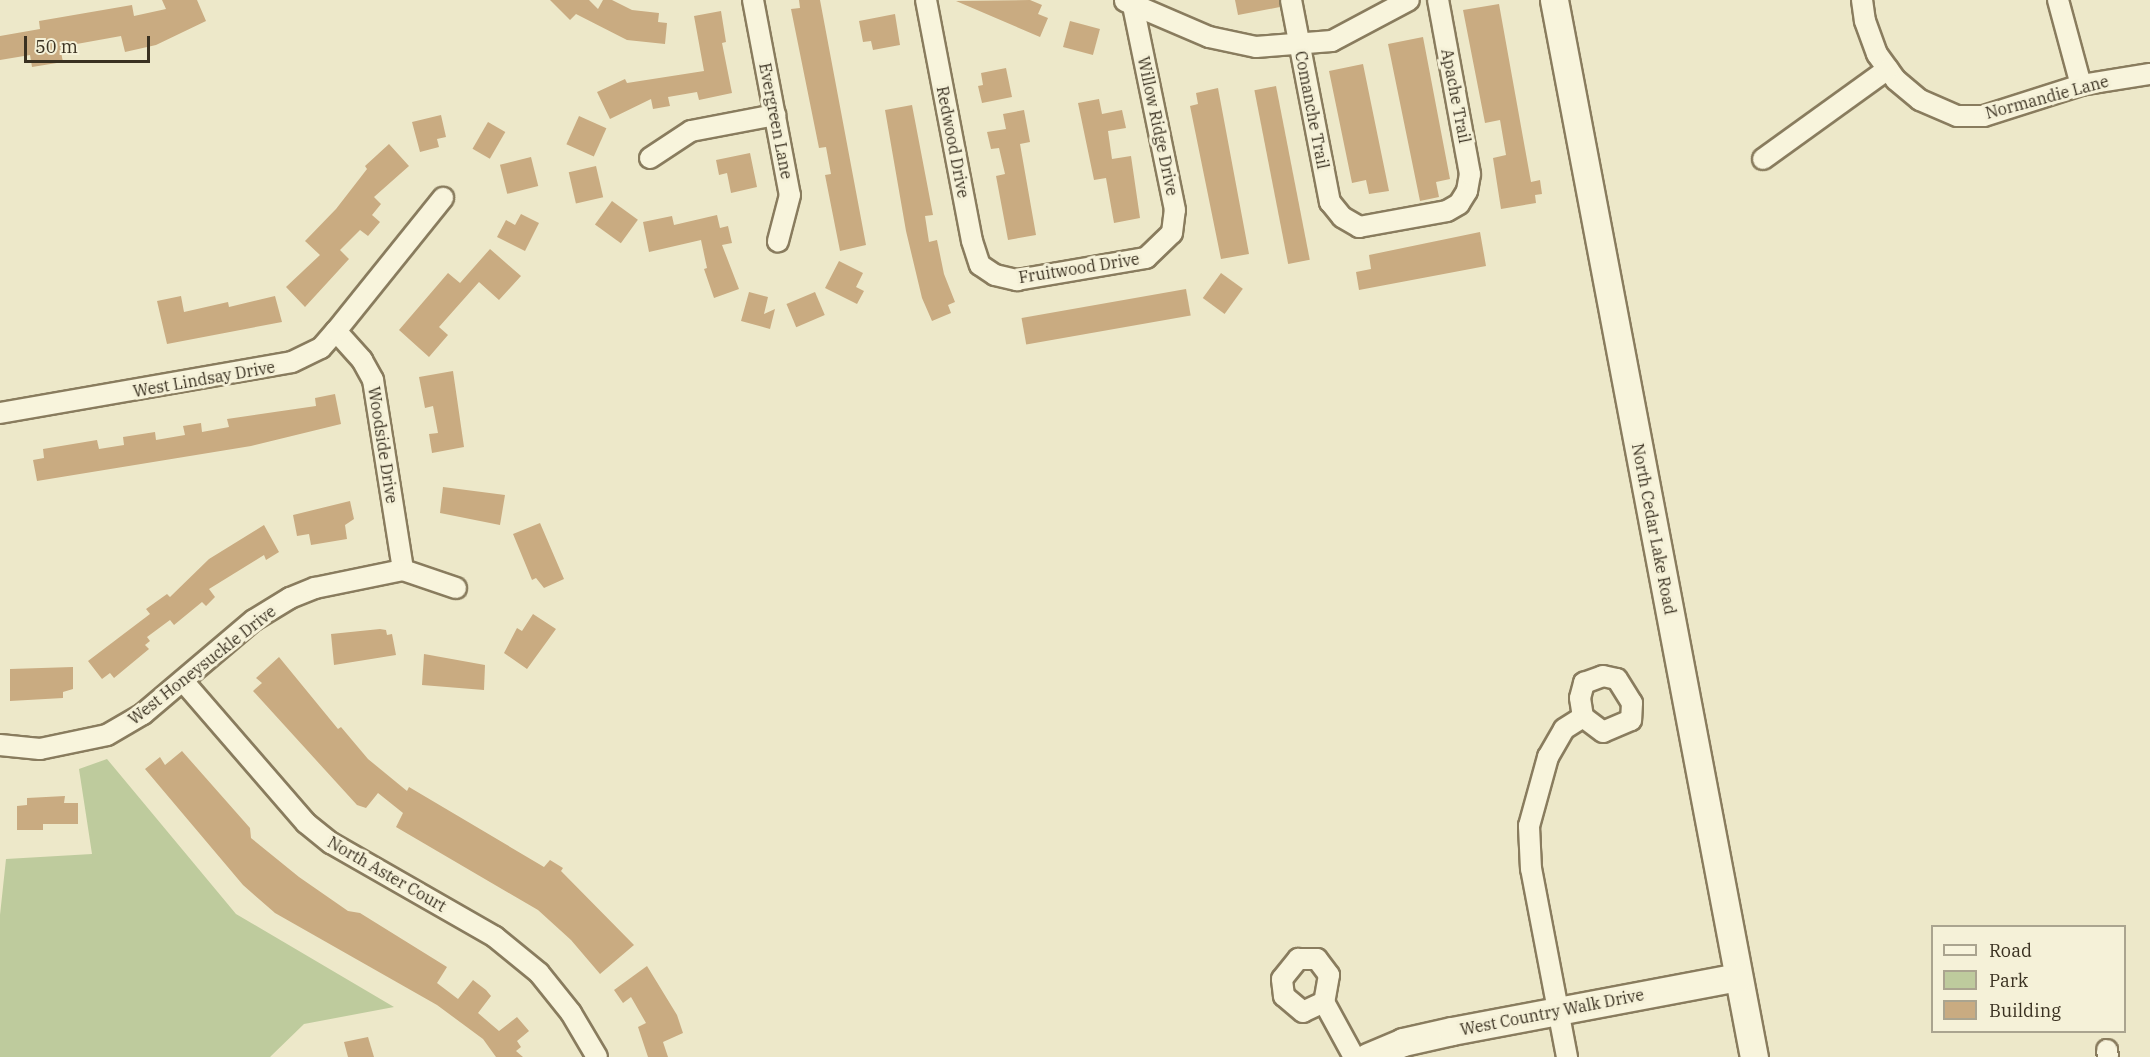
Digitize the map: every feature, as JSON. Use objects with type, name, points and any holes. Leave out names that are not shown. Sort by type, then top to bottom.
[{"type":"main road","name":"North Cedar Lake Road","points":[[1554,0],[1754,1057]]},
{"type":"main road","name":"West Country Walk Drive","points":[[1368,1057],[1403,1042],[1738,977]]},
{"type":"street","name":"Evergreen Lane","points":[[753,0],[790,195],[778,241]]},
{"type":"street","name":"Redwood Drive","points":[[926,0],[972,241],[980,265],[995,275]]},
{"type":"street","name":"Comanche Trail","points":[[1291,0],[1330,202],[1341,217]]},
{"type":"street","points":[[1129,1],[1209,37],[1256,47],[1332,41],[1409,0]]},
{"type":"street","name":"Apache Trail","points":[[1341,217],[1359,227],[1380,226],[1447,211],[1467,191],[1470,174],[1438,0]]},
{"type":"street","name":"Normandie Lane","points":[[1862,0],[1864,21],[1887,69],[1920,100],[1957,116],[1984,116],[2081,85],[2150,74]]},
{"type":"street","points":[[2058,0],[2081,85]]},
{"type":"street","name":"Willow Ridge Drive","points":[[1129,1],[1175,210],[1172,233],[1160,248]]},
{"type":"street","points":[[1763,159],[1887,69]]},
{"type":"street","points":[[650,158],[691,131],[775,115]]},
{"type":"street","name":"West Lindsay Drive","points":[[0,413],[263,370],[292,362],[321,348],[443,198]]},
{"type":"street","name":"Fruitwood Drive","points":[[995,275],[1017,279],[1146,258],[1160,248]]},
{"type":"street","name":"Woodside Drive","points":[[336,332],[362,360],[373,380],[403,570]]},
{"type":"street","points":[[403,570],[456,588]]},
{"type":"street","name":"West Honeysuckle Drive","points":[[0,745],[40,749],[107,735],[143,714],[254,620],[290,598],[315,588],[403,570]]},
{"type":"street","name":"North Aster Court","points":[[183,681],[306,824],[331,843],[495,938],[538,974],[571,1013],[597,1057]]},
{"type":"street","points":[[1567,1057],[1531,869],[1529,825],[1548,757],[1564,729],[1583,717]]},
{"type":"street","points":[[1324,1002],[1354,1057]]},
{"type":"green space","points":[[107,759],[236,914],[394,1007],[304,1024],[270,1057],[0,1057],[0,915],[6,859],[92,854],[79,769]]},
{"type":"building","points":[[162,0],[197,0],[206,21],[156,45],[125,52],[121,36],[60,47],[63,62],[32,67],[30,55],[0,60],[0,36],[40,29],[39,21],[132,5],[134,16],[166,9]]},
{"type":"building","points":[[550,0],[589,0],[598,9],[603,0],[612,0],[632,10],[659,13],[658,22],[667,23],[665,44],[627,40],[576,14],[570,20]]},
{"type":"building","points":[[799,0],[820,0],[866,245],[840,251],[825,175],[831,174],[826,147],[819,148],[791,9],[800,8]]},
{"type":"building","points":[[1030,0],[1042,5],[1038,14],[1048,18],[1040,37],[956,1]]},
{"type":"building","points":[[1235,0],[1279,0],[1280,7],[1238,15]]},
{"type":"building","points":[[1499,4],[1531,182],[1540,180],[1542,194],[1535,195],[1536,203],[1501,209],[1493,158],[1506,155],[1500,120],[1485,123],[1463,10]]},
{"type":"building","points":[[721,11],[726,42],[722,43],[732,93],[699,100],[697,92],[668,97],[670,106],[653,109],[651,99],[610,119],[597,92],[625,79],[627,83],[704,71],[694,16]]},
{"type":"building","points":[[895,14],[900,45],[873,50],[871,41],[863,42],[859,21]]},
{"type":"building","points":[[1070,21],[1100,29],[1093,55],[1063,47]]},
{"type":"building","points":[[1423,37],[1450,179],[1436,182],[1439,197],[1420,201],[1388,44]]},
{"type":"building","points":[[1363,64],[1389,191],[1369,194],[1366,180],[1352,183],[1329,71]]},
{"type":"building","points":[[1006,68],[1012,97],[982,103],[978,86],[983,85],[981,73]]},
{"type":"building","points":[[1276,86],[1310,260],[1288,264],[1254,90]]},
{"type":"building","points":[[1218,88],[1249,254],[1221,259],[1190,106],[1198,104],[1196,93]]},
{"type":"building","points":[[1099,99],[1102,114],[1122,110],[1126,128],[1108,131],[1112,159],[1131,156],[1140,218],[1114,223],[1106,178],[1094,180],[1078,103]]},
{"type":"building","points":[[912,105],[933,215],[925,216],[929,242],[937,240],[944,274],[955,302],[948,305],[951,313],[932,321],[922,298],[906,231],[885,110]]},
{"type":"building","points":[[1024,110],[1030,142],[1020,144],[1036,235],[1008,240],[996,176],[1005,174],[999,148],[991,149],[987,132],[1006,129],[1003,114]]},
{"type":"building","points":[[441,115],[446,137],[437,139],[439,147],[420,152],[412,122]]},
{"type":"building","points":[[579,116],[606,128],[594,157],[566,144]]},
{"type":"building","points":[[488,122],[505,132],[490,159],[472,149]]},
{"type":"building","points":[[389,144],[409,166],[374,197],[381,204],[372,215],[380,222],[368,236],[360,230],[340,250],[349,259],[305,307],[286,287],[320,255],[305,241],[336,209],[367,169],[365,166]]},
{"type":"building","points":[[750,153],[757,187],[731,193],[727,173],[719,175],[716,160]]},
{"type":"building","points":[[531,157],[538,186],[507,194],[500,165]]},
{"type":"building","points":[[596,166],[603,197],[576,203],[569,172]]},
{"type":"building","points":[[612,201],[638,220],[621,243],[595,224]]},
{"type":"building","points":[[521,214],[539,223],[525,251],[497,237],[506,220],[515,225]]},
{"type":"building","points":[[717,215],[720,228],[728,226],[732,243],[722,245],[739,289],[714,298],[704,269],[707,268],[701,240],[649,252],[643,222],[672,216],[674,225]]},
{"type":"building","points":[[1480,232],[1486,266],[1359,290],[1356,272],[1371,269],[1369,255]]},
{"type":"building","points":[[490,249],[521,276],[499,300],[479,282],[439,327],[448,335],[429,357],[399,330],[448,273],[460,283]]},
{"type":"building","points":[[839,261],[863,273],[856,287],[864,291],[857,304],[825,288]]},
{"type":"building","points":[[1221,273],[1243,289],[1225,314],[1203,298]]},
{"type":"building","points":[[1186,289],[1191,316],[1026,345],[1022,318]]},
{"type":"building","points":[[749,292],[768,297],[764,314],[775,309],[770,329],[741,321]]},
{"type":"building","points":[[815,292],[825,315],[796,327],[786,304]]},
{"type":"building","points":[[181,296],[184,312],[228,302],[229,307],[275,296],[282,322],[167,344],[157,301]]},
{"type":"building","points":[[453,371],[464,447],[432,453],[429,434],[438,433],[433,406],[425,408],[419,377]]},
{"type":"building","points":[[335,394],[341,424],[251,446],[37,481],[33,460],[44,458],[43,449],[97,440],[99,449],[124,445],[123,437],[155,432],[156,440],[185,435],[183,426],[201,423],[202,432],[229,427],[227,419],[316,406],[315,398]]},
{"type":"building","points":[[443,487],[505,495],[500,525],[440,513]]},
{"type":"building","points":[[350,501],[354,519],[345,525],[347,539],[311,545],[309,534],[297,536],[293,515]]},
{"type":"building","points":[[540,523],[564,579],[544,588],[536,578],[532,580],[513,534]]},
{"type":"building","points":[[264,525],[279,552],[266,560],[264,555],[209,589],[215,597],[206,606],[202,602],[174,625],[170,620],[147,637],[150,641],[145,645],[149,649],[114,678],[110,673],[102,679],[88,661],[150,614],[146,609],[167,594],[170,597],[209,559]]},
{"type":"building","points":[[533,614],[556,629],[527,669],[504,653],[517,628],[522,631]]},
{"type":"building","points":[[386,630],[387,635],[392,634],[396,655],[334,665],[331,634]]},
{"type":"building","points":[[424,654],[485,665],[484,690],[422,685]]},
{"type":"building","points":[[279,657],[338,729],[341,727],[368,759],[407,791],[409,787],[544,867],[550,860],[563,868],[561,871],[634,945],[600,974],[571,940],[538,910],[396,827],[403,813],[378,793],[366,808],[357,805],[253,691],[262,683],[256,678]]},
{"type":"building","points":[[73,667],[73,689],[63,692],[63,698],[10,701],[10,669]]},
{"type":"building","points":[[182,751],[250,828],[251,838],[299,877],[348,911],[360,913],[447,967],[437,983],[458,999],[473,980],[486,990],[491,996],[478,1013],[499,1031],[517,1017],[529,1031],[517,1041],[521,1047],[516,1051],[523,1057],[496,1057],[483,1039],[437,1005],[275,913],[243,885],[145,769],[160,757],[165,765]]},
{"type":"building","points":[[65,796],[64,803],[78,803],[78,824],[43,824],[43,830],[17,830],[17,806],[27,805],[27,798]]},
{"type":"building","points":[[647,966],[677,1015],[683,1033],[663,1042],[668,1057],[648,1057],[638,1027],[646,1023],[631,997],[623,1003],[614,990]]},
{"type":"building","points":[[368,1037],[374,1057],[348,1057],[344,1042]]}]
